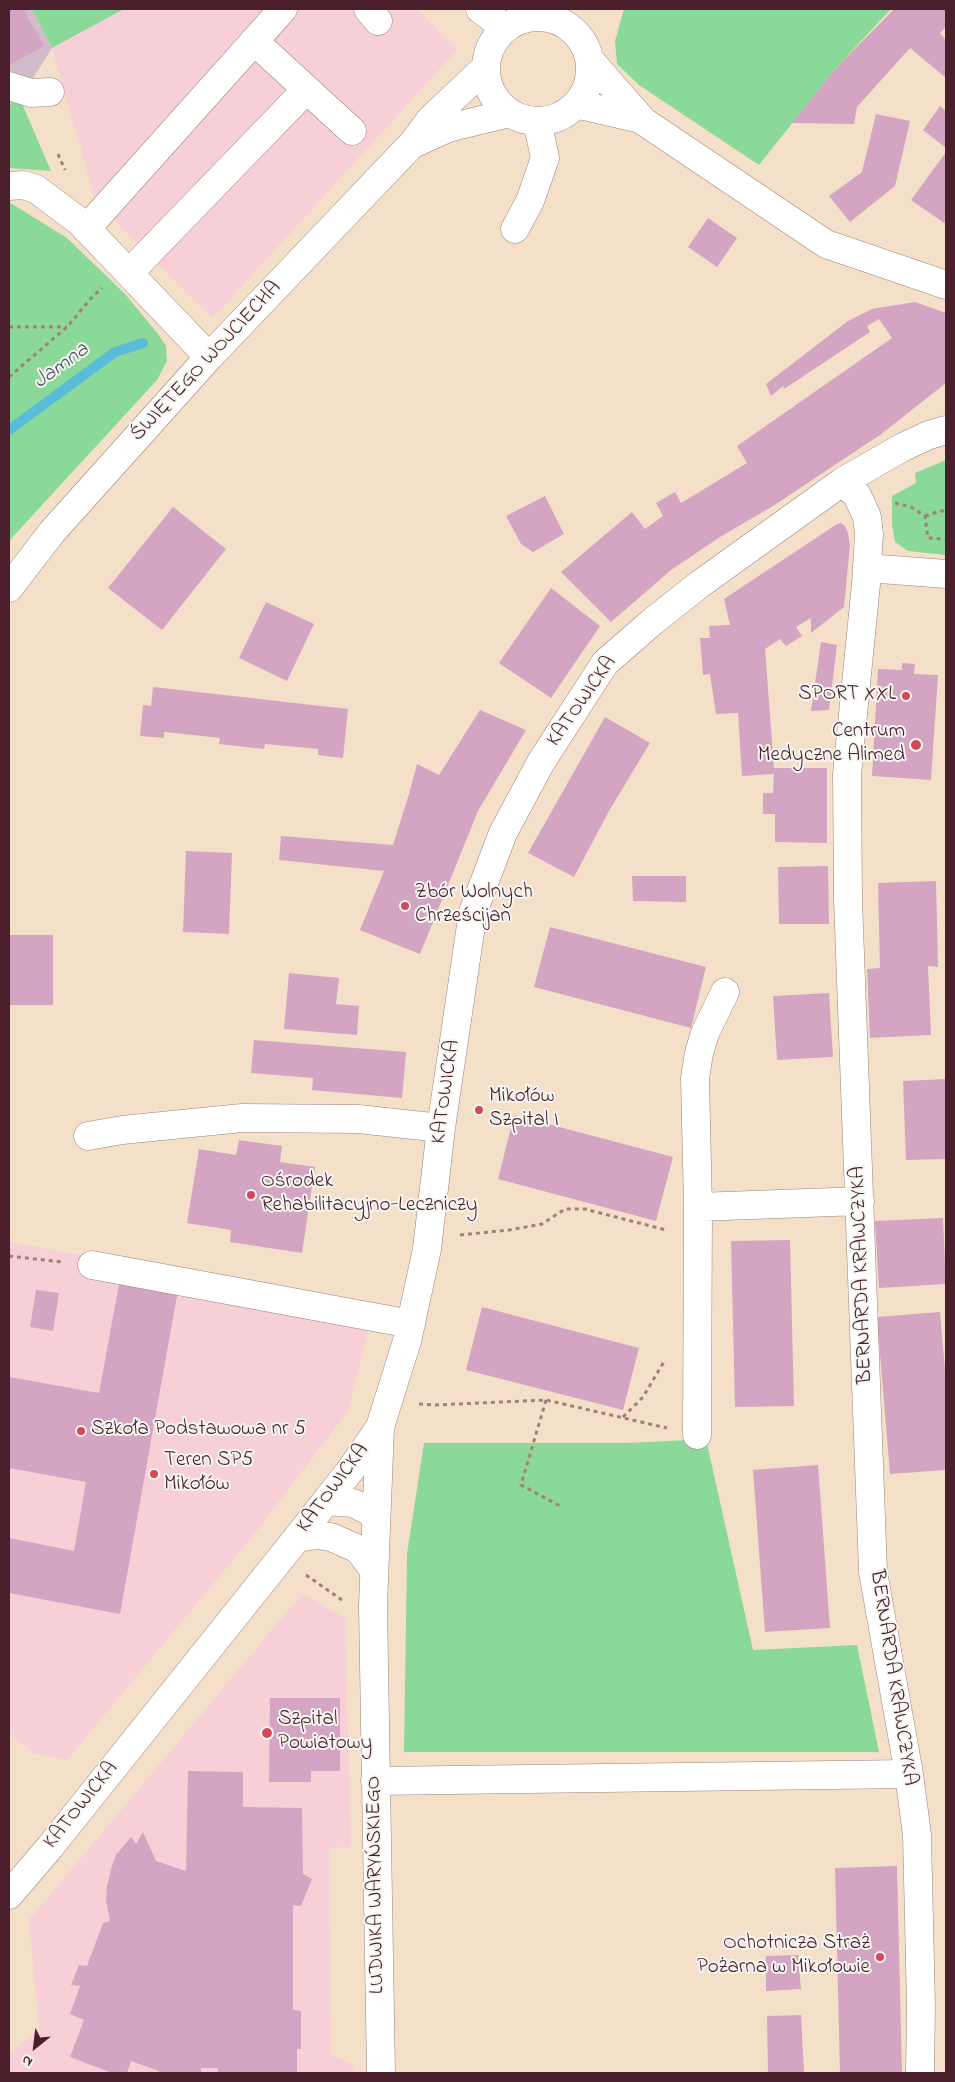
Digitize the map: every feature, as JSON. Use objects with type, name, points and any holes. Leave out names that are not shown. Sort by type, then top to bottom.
[{"type":"street","points":[[86,229],[283,9]]},
{"type":"street","points":[[480,9],[505,28]]},
{"type":"street","points":[[579,9],[586,52],[589,75],[585,90],[576,104],[565,113],[552,119],[537,120],[523,118],[510,113],[497,101],[488,85],[486,67],[488,52],[495,39],[505,28],[536,13],[562,22],[574,32],[586,52],[641,119],[785,218],[826,244],[946,285]]},
{"type":"street","points":[[254,40],[352,131]]},
{"type":"street","name":"ŚWIĘTEGO WOJCIECHA","points":[[9,588],[52,532],[209,357],[413,143],[430,120],[486,67]]},
{"type":"street","points":[[9,86],[31,93],[50,92]]},
{"type":"street","points":[[127,271],[306,90]]},
{"type":"street","points":[[576,104],[641,119]]},
{"type":"street","name":"ŚWIĘTEGO WOJCIECHA","points":[[413,143],[448,128],[510,113]]},
{"type":"street","points":[[515,229],[530,201],[545,158],[537,120]]},
{"type":"street","points":[[9,186],[23,185],[36,189],[80,222],[209,357]]},
{"type":"street","name":"KATOWICKA","points":[[9,1895],[56,1840],[297,1538],[380,1427],[411,1324],[427,1249],[441,1128],[473,912],[503,832],[542,762],[606,663],[652,622],[700,584],[842,482],[928,435],[946,430]]},
{"type":"street","name":"BERNARDA KRAWCZYKA","points":[[842,482],[856,495],[866,517],[868,534],[867,568],[847,774],[848,900],[873,1572],[909,1774],[917,1835],[921,2007],[920,2073]]},
{"type":"street","points":[[867,568],[946,574]]},
{"type":"street","points":[[697,1434],[698,1207],[695,1078],[699,1053],[705,1033],[725,992]]},
{"type":"street","points":[[88,1136],[122,1130],[242,1118],[358,1119],[441,1128]]},
{"type":"street","points":[[698,1207],[860,1201]]},
{"type":"street","points":[[92,1265],[411,1324]]},
{"type":"street","name":"LUDWIKA WARYŃSKIEGO","points":[[380,1427],[374,1570],[375,1781],[381,2073]]},
{"type":"street","points":[[326,1500],[353,1503],[369,1511],[376,1518]]},
{"type":"street","points":[[297,1538],[317,1535],[331,1537],[358,1549],[374,1570]]},
{"type":"street","points":[[375,1781],[909,1774]]},
{"type":"path","points":[[58,154],[68,176]]},
{"type":"path","points":[[9,377],[68,328],[93,296],[127,271]]},
{"type":"path","points":[[9,327],[68,328]]},
{"type":"path","points":[[890,503],[911,507],[925,516],[928,538],[946,540]]},
{"type":"path","points":[[925,516],[946,511]]},
{"type":"path","points":[[452,1236],[509,1230],[542,1224],[565,1210],[585,1209],[698,1238]]},
{"type":"path","points":[[9,1256],[92,1265]]},
{"type":"path","points":[[623,1418],[643,1398],[668,1355]]},
{"type":"path","points":[[416,1403],[435,1405],[546,1400],[697,1434]]},
{"type":"path","points":[[546,1400],[521,1485],[562,1507]]},
{"type":"path","points":[[301,1572],[346,1602]]},
{"type":"shaded area","points":[[9,9],[32,9],[52,48],[20,99],[9,104]]},
{"type":"shaded area","points":[[124,9],[417,9],[457,50],[213,318],[96,202],[52,48]]},
{"type":"shaded area","name":"Teren SP5 Mikołów","points":[[9,1242],[373,1310],[348,1411],[252,1537],[67,1760],[33,1753],[9,1733]]},
{"type":"shaded area","name":"Szpital Powiatowy","points":[[302,1594],[345,1618],[351,1847],[329,1848],[331,2055],[353,2064],[353,2073],[9,2073],[9,2054],[39,2029],[29,1920]]},
{"type":"green space","points":[[32,9],[124,9],[52,48]]},
{"type":"green space","points":[[624,9],[891,9],[836,68],[759,165],[639,85],[617,64],[615,41]]},
{"type":"green space","points":[[20,99],[51,171],[9,168],[9,104]]},
{"type":"green space","points":[[9,202],[67,238],[125,294],[166,346],[167,361],[157,380],[9,541]]},
{"type":"green space","points":[[946,460],[946,555],[908,551],[895,542],[892,525],[892,496],[916,483],[915,473]]},
{"type":"green space","points":[[706,1439],[753,1650],[857,1645],[879,1752],[404,1752],[407,1554],[424,1443],[629,1443]]},
{"type":"building","points":[[9,9],[23,9],[44,46],[9,65]]},
{"type":"building","points":[[894,9],[946,9],[946,27],[940,33],[946,40],[946,78],[910,48],[857,107],[854,124],[792,123],[836,68]]},
{"type":"building","points":[[940,106],[946,111],[946,148],[923,130]]},
{"type":"building","points":[[876,114],[910,121],[895,186],[850,222],[829,196],[862,172]]},
{"type":"building","points":[[946,152],[946,220],[944,223],[911,200]]},
{"type":"building","points":[[708,218],[737,238],[717,267],[688,247]]},
{"type":"building","points":[[915,302],[946,313],[946,383],[880,435],[773,506],[720,537],[671,570],[611,622],[561,572],[632,512],[645,529],[663,516],[656,503],[675,492],[681,503],[747,463],[737,446],[892,338],[879,319],[867,326],[870,332],[784,389],[783,386],[771,396],[766,384],[848,321],[872,309]]},
{"type":"building","points":[[545,496],[564,534],[533,552],[521,544],[506,516]]},
{"type":"building","points":[[173,507],[226,549],[162,630],[108,588]]},
{"type":"building","points":[[841,523],[845,526],[848,533],[850,545],[844,607],[811,633],[811,618],[796,627],[802,636],[786,646],[780,639],[765,649],[774,768],[827,768],[827,843],[775,842],[775,814],[763,814],[763,793],[773,793],[774,774],[742,776],[738,713],[716,714],[710,674],[703,675],[700,638],[710,638],[709,626],[730,625],[724,599]]},
{"type":"building","points":[[551,588],[600,626],[551,698],[499,663]]},
{"type":"building","points":[[266,602],[314,624],[287,681],[239,658]]},
{"type":"building","points":[[821,642],[837,645],[829,710],[811,711]]},
{"type":"building","points":[[902,663],[915,664],[914,674],[938,675],[931,780],[872,776],[878,669],[902,670]]},
{"type":"building","points":[[153,687],[348,709],[343,758],[318,755],[318,749],[265,744],[264,749],[219,744],[220,738],[193,735],[164,732],[164,738],[140,736],[143,705],[151,706]]},
{"type":"building","points":[[480,710],[526,730],[478,811],[420,954],[360,930],[384,871],[279,860],[281,836],[393,845],[417,764],[439,775]]},
{"type":"building","points":[[605,717],[650,743],[609,811],[574,877],[528,853]]},
{"type":"building","points":[[186,851],[232,853],[229,934],[183,932]]},
{"type":"building","points":[[828,866],[829,924],[779,924],[778,867]]},
{"type":"building","points":[[632,876],[686,876],[686,902],[633,901]]},
{"type":"building","points":[[936,881],[938,967],[928,966],[931,1035],[870,1038],[867,969],[880,968],[878,883]]},
{"type":"building","points":[[550,927],[706,967],[691,1028],[534,987]]},
{"type":"building","points":[[9,935],[53,935],[53,1005],[9,1005]]},
{"type":"building","points":[[289,973],[339,978],[336,1004],[359,1006],[357,1035],[284,1029]]},
{"type":"building","points":[[829,993],[833,1057],[777,1060],[773,996]]},
{"type":"building","points":[[254,1040],[406,1052],[402,1098],[312,1090],[313,1078],[251,1073]]},
{"type":"building","points":[[946,1079],[946,1159],[906,1160],[903,1081]]},
{"type":"building","points":[[514,1115],[673,1157],[656,1221],[498,1179]]},
{"type":"building","name":"Ośrodek Rehabilitacyjno-Leczniczy","points":[[239,1140],[282,1146],[280,1162],[315,1167],[302,1253],[230,1242],[231,1230],[187,1223],[199,1149],[236,1155]]},
{"type":"building","points":[[943,1218],[946,1284],[879,1288],[875,1221]]},
{"type":"building","points":[[790,1240],[794,1406],[735,1407],[731,1241]]},
{"type":"building","name":"Szkoła Podstawowa nr 5","points":[[120,1279],[178,1290],[120,1614],[9,1593],[9,1538],[74,1551],[86,1482],[9,1468],[9,1377],[99,1393]]},
{"type":"building","points":[[36,1290],[59,1293],[53,1331],[30,1327]]},
{"type":"building","points":[[482,1307],[639,1348],[623,1410],[466,1370]]},
{"type":"building","points":[[940,1312],[946,1382],[946,1470],[890,1474],[877,1317]]},
{"type":"building","points":[[818,1465],[830,1628],[765,1632],[753,1470]]},
{"type":"building","points":[[270,1698],[340,1698],[340,1771],[311,1771],[311,1782],[269,1782]]},
{"type":"building","points":[[188,1771],[243,1772],[243,1807],[302,1808],[303,1874],[312,1879],[301,1906],[293,1905],[293,2010],[301,2011],[301,2049],[297,2049],[297,2073],[217,2073],[218,2068],[201,2068],[201,2073],[159,2073],[159,2071],[131,2061],[127,2073],[112,2073],[70,2057],[84,2020],[70,2014],[80,1986],[71,1985],[79,1965],[87,1966],[103,1923],[110,1921],[106,1900],[107,1886],[116,1855],[131,1837],[136,1844],[143,1832],[156,1861],[186,1871]]},
{"type":"building","points":[[897,1866],[902,2073],[840,2073],[835,1868]]},
{"type":"building","points":[[798,1955],[801,1989],[766,1991],[766,1956]]},
{"type":"building","points":[[801,2015],[804,2073],[768,2073],[767,2016]]},
{"type":"waterway","name":"Jamna","points":[[9,430],[115,352],[143,343]]},
{"type":"place","name":"SPORT XXL","points":[[906,696]]},
{"type":"place","name":"Centrum Medyczne Alimed","points":[[916,745]]},
{"type":"place","name":"Zbór Wolnych Chrześcijan","points":[[405,906]]},
{"type":"place","name":"Mikołów Szpital I","points":[[479,1110]]},
{"type":"place","name":"Ośrodek Rehabilitacyjno-Leczniczy","points":[[251,1195]]},
{"type":"place","name":"Szkoła Podstawowa nr 5","points":[[81,1431]]},
{"type":"place","name":"Teren SP5 Mikołów","points":[[154,1474]]},
{"type":"place","name":"Szpital Powiatowy","points":[[267,1733]]},
{"type":"place","name":"Ochotnicza Straż Pożarna w Mikołowie","points":[[880,1957]]}]
